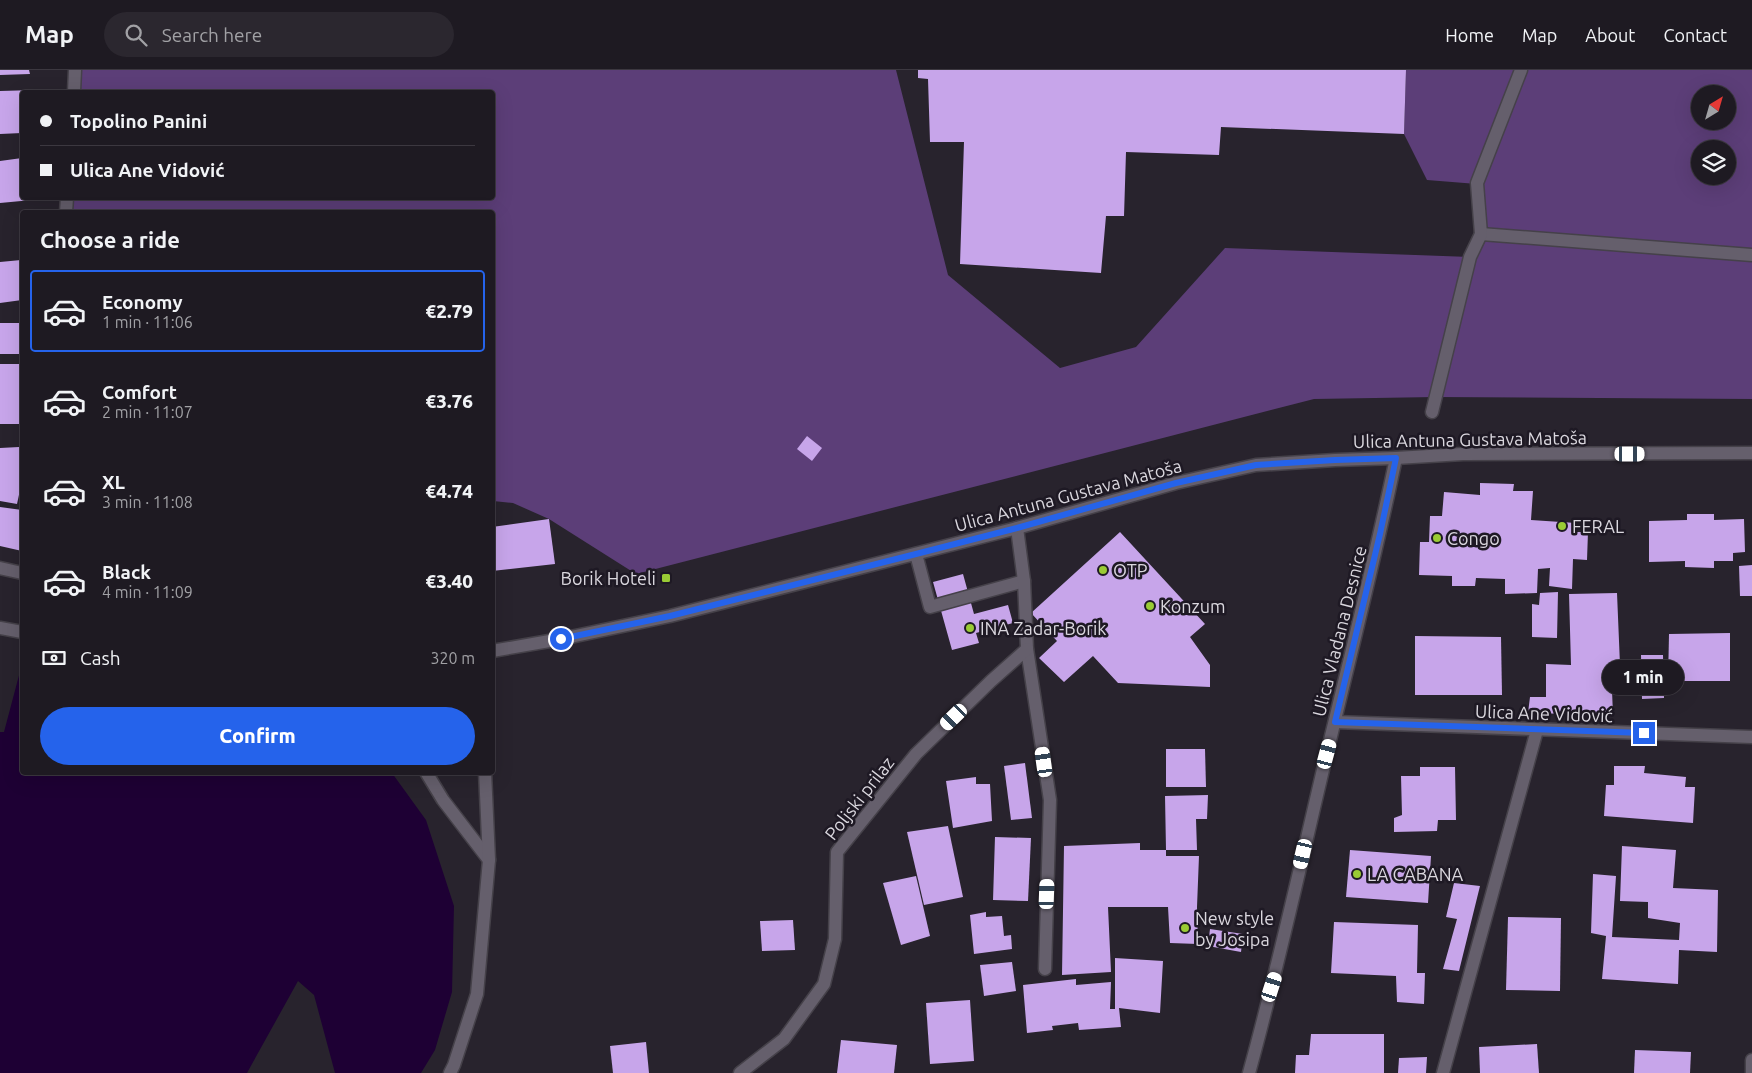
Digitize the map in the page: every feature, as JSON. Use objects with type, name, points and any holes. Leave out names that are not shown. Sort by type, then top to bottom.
[{"type":"street","points":[[74,90],[75,70]]},
{"type":"street","points":[[1432,412],[1470,257],[1481,234],[1477,183],[1521,70]]},
{"type":"street","points":[[1481,234],[1752,256]]},
{"type":"street","name":"Ulica Antuna Gustava Matoša","points":[[495,650],[670,616],[1017,528],[1176,483],[1256,465],[1463,454],[1752,454]]},
{"type":"street","name":"Ulica Vladana Desnice","points":[[1249,1073],[1275,975],[1380,534],[1396,458]]},
{"type":"street","points":[[1017,528],[1024,581],[1027,649],[1050,800],[1045,969]]},
{"type":"street","points":[[916,554],[930,607],[1024,581]]},
{"type":"street","points":[[0,568],[20,573]]},
{"type":"street","points":[[0,628],[20,632]]},
{"type":"street","name":"Poljski prilaz","points":[[740,1073],[784,1039],[824,984],[835,939],[837,852],[916,754],[1027,649]]},
{"type":"street","name":"Ulica Ane Vidović","points":[[1335,722],[1752,736]]},
{"type":"street","points":[[1443,1073],[1537,730]]},
{"type":"street","points":[[428,775],[443,800],[489,860]]},
{"type":"street","points":[[450,1073],[478,994],[489,860],[486,775]]},
{"type":"street","points":[[1752,1060],[1752,1073]]},
{"type":"shaded area","points":[[75,70],[896,70],[948,275],[1060,368],[1136,347],[1225,248],[1470,257],[1481,234],[1477,184],[1427,180],[1404,134],[1406,70],[1752,70],[1752,399],[1435,397],[1314,399],[636,574],[549,519],[513,503],[495,501],[495,210],[66,210],[67,200],[495,200],[495,90],[74,90]]},
{"type":"shaded area","points":[[20,672],[20,775],[393,775],[426,820],[454,906],[452,992],[435,1050],[421,1073],[335,1073],[314,995],[298,981],[247,1073],[0,1073],[0,732],[4,732]]},
{"type":"building","points":[[0,70],[29,70],[30,74],[0,75]]},
{"type":"building","points":[[918,70],[1406,70],[1404,134],[1221,127],[1219,155],[1126,152],[1124,216],[1106,216],[1101,273],[960,264],[964,142],[930,142],[928,79],[918,78]]},
{"type":"building","points":[[20,90],[20,133],[0,134],[0,91]]},
{"type":"building","points":[[20,158],[20,200],[32,200],[0,203],[0,161]]},
{"type":"building","points":[[20,260],[20,300],[0,303],[0,262]]},
{"type":"building","points":[[0,323],[20,323],[20,354],[0,354]]},
{"type":"building","points":[[0,364],[20,364],[20,424],[0,424]]},
{"type":"building","points":[[807,436],[822,448],[812,461],[797,449]]},
{"type":"building","points":[[19,447],[20,450],[20,490],[17,504],[0,501],[0,448]]},
{"type":"building","points":[[1480,483],[1514,484],[1513,491],[1533,491],[1531,520],[1576,523],[1575,532],[1588,532],[1587,560],[1573,559],[1572,589],[1549,586],[1550,568],[1538,569],[1537,593],[1505,594],[1505,579],[1476,578],[1475,586],[1452,586],[1452,576],[1419,575],[1420,542],[1429,542],[1430,516],[1442,516],[1444,492],[1480,495]]},
{"type":"building","points":[[0,507],[20,510],[20,551],[0,546]]},
{"type":"building","points":[[1687,514],[1714,514],[1714,520],[1744,519],[1745,552],[1733,553],[1733,561],[1714,561],[1714,568],[1685,567],[1685,561],[1649,562],[1649,521],[1687,520]]},
{"type":"building","points":[[549,519],[555,564],[495,571],[495,527]]},
{"type":"building","points":[[1120,532],[1205,624],[1190,637],[1210,665],[1210,687],[1118,683],[1093,656],[1064,682],[1039,658],[1057,641],[1031,613]]},
{"type":"building","points":[[1752,565],[1752,596],[1740,596],[1739,566]]},
{"type":"building","points":[[963,574],[974,614],[1008,605],[1013,623],[976,633],[979,643],[952,650],[933,582]]},
{"type":"building","points":[[1558,592],[1557,638],[1532,637],[1532,604],[1539,605],[1540,593]]},
{"type":"building","points":[[1617,593],[1620,665],[1611,666],[1613,715],[1528,713],[1530,697],[1546,697],[1546,664],[1571,665],[1569,594]]},
{"type":"building","points":[[1730,633],[1730,681],[1668,681],[1669,634]]},
{"type":"building","points":[[1415,636],[1501,637],[1502,695],[1415,695]]},
{"type":"building","points":[[1641,655],[1663,655],[1664,698],[1642,699]]},
{"type":"building","points":[[1166,749],[1205,749],[1206,787],[1166,787]]},
{"type":"building","points":[[1025,763],[1032,818],[1011,820],[1004,766]]},
{"type":"building","points":[[1614,766],[1645,766],[1644,773],[1686,777],[1685,787],[1695,787],[1693,823],[1604,816],[1606,785],[1614,785]]},
{"type":"building","points":[[1420,767],[1455,767],[1456,820],[1438,820],[1437,831],[1394,832],[1394,818],[1402,815],[1401,776],[1420,776]]},
{"type":"building","points":[[976,777],[976,784],[990,784],[992,821],[953,828],[946,781]]},
{"type":"building","points":[[1208,795],[1207,819],[1196,819],[1197,850],[1166,850],[1165,796]]},
{"type":"building","points":[[948,826],[963,897],[924,905],[907,832]]},
{"type":"building","points":[[995,837],[1031,838],[1028,901],[993,900]]},
{"type":"building","points":[[1140,843],[1140,850],[1166,850],[1166,856],[1199,856],[1198,944],[1170,943],[1168,907],[1108,907],[1111,972],[1062,975],[1064,846]]},
{"type":"building","points":[[1622,846],[1676,850],[1673,888],[1718,890],[1717,952],[1679,950],[1678,984],[1602,979],[1606,936],[1591,933],[1593,874],[1616,876],[1612,937],[1679,940],[1680,923],[1648,918],[1648,902],[1620,901]]},
{"type":"building","points":[[1350,850],[1431,856],[1428,903],[1346,897]]},
{"type":"building","points":[[916,876],[930,936],[901,945],[883,883]]},
{"type":"building","points":[[1454,883],[1480,886],[1459,971],[1443,969],[1457,919],[1446,917]]},
{"type":"building","points":[[986,912],[986,917],[1002,916],[1004,936],[1011,935],[1012,949],[974,954],[970,915]]},
{"type":"building","points":[[1508,917],[1561,918],[1560,991],[1506,990]]},
{"type":"building","points":[[793,920],[795,950],[762,951],[760,921]]},
{"type":"building","points":[[1334,922],[1418,925],[1417,973],[1425,973],[1424,1004],[1397,1002],[1396,976],[1331,973]]},
{"type":"building","points":[[1210,929],[1243,934],[1241,952],[1208,946]]},
{"type":"building","points":[[1115,958],[1163,961],[1160,1013],[1119,1008],[1121,1027],[1079,1030],[1078,1023],[1052,1026],[1053,1030],[1027,1033],[1023,985],[1076,979],[1076,985],[1111,982],[1110,1009],[1115,1009]]},
{"type":"building","points":[[1012,962],[1016,991],[984,996],[980,965]]},
{"type":"building","points":[[970,1000],[974,1061],[930,1064],[926,1003]]},
{"type":"building","points":[[1311,1034],[1384,1034],[1384,1073],[1295,1073],[1296,1055],[1309,1055]]},
{"type":"building","points":[[841,1040],[897,1045],[894,1073],[837,1073]]},
{"type":"building","points":[[646,1042],[649,1073],[613,1073],[610,1046]]},
{"type":"building","points":[[1537,1044],[1539,1073],[1480,1073],[1479,1047]]},
{"type":"building","points":[[1635,1050],[1691,1052],[1690,1073],[1634,1073]]},
{"type":"building","points":[[1427,1057],[1426,1073],[1398,1073],[1399,1058]]},
{"type":"place","name":"FERAL","points":[[1562,526]]},
{"type":"place","name":"Congo","points":[[1437,538]]},
{"type":"place","name":"OTP","points":[[1103,570]]},
{"type":"place","name":"Borik Hoteli","points":[[666,578]]},
{"type":"place","name":"Konzum","points":[[1150,606]]},
{"type":"place","name":"INA Zadar-Borik","points":[[970,628]]},
{"type":"place","name":"LA CABANA","points":[[1357,874]]},
{"type":"place","name":"New style by Josipa","points":[[1185,928]]},
{"type":"route","points":[[561,639],[670,616],[1017,528],[1176,483],[1256,465],[1396,458],[1380,534],[1335,722],[1644,733]]}]
